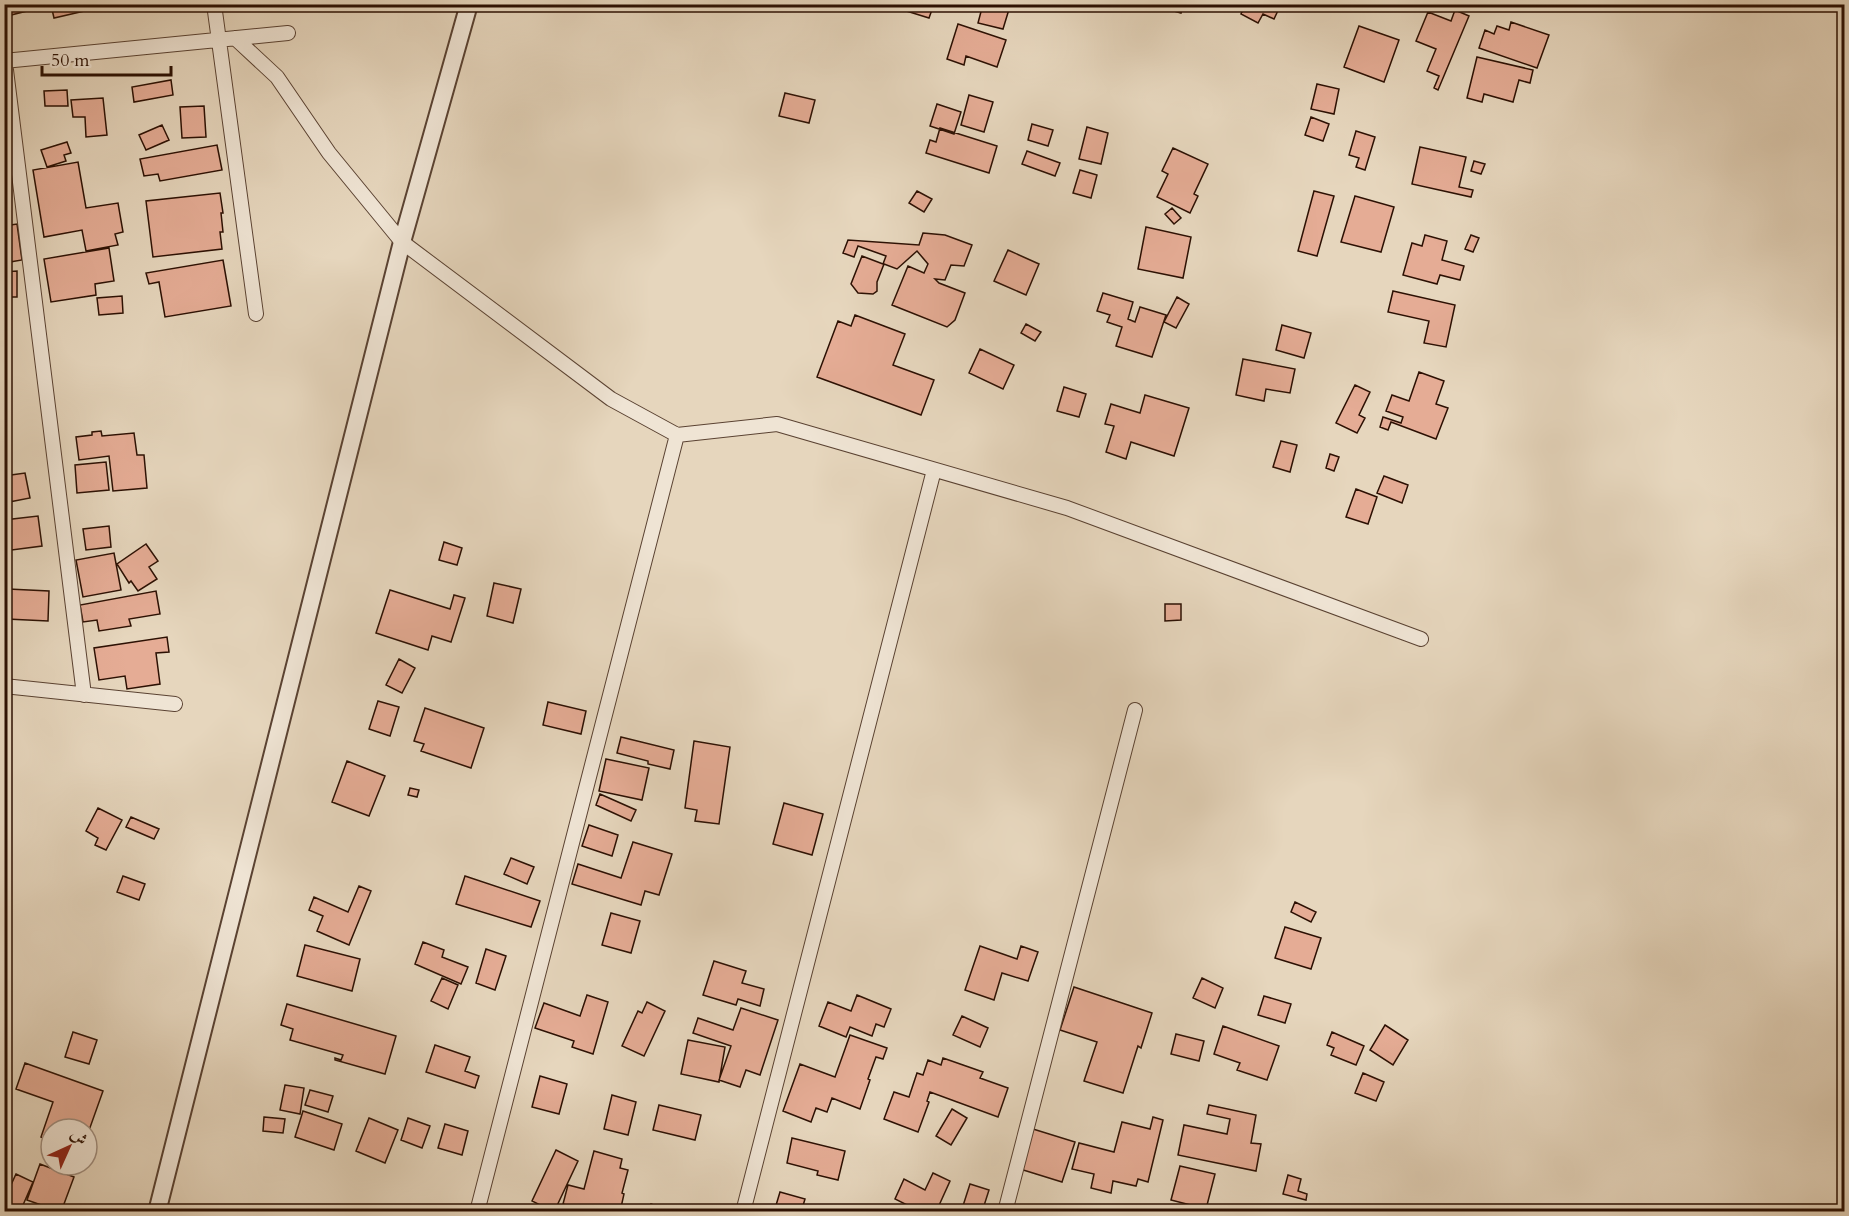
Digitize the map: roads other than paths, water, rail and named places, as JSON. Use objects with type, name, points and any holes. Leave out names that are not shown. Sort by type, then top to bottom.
[{"type":"street","points":[[214,4],[256,314]]},
{"type":"street","points":[[158,1212],[402,242],[469,4]]},
{"type":"street","points":[[84,695],[5,58],[288,33]]},
{"type":"street","points":[[235,38],[277,77],[328,153],[402,242],[611,399],[677,435],[777,424],[1067,508],[1421,639]]},
{"type":"street","points":[[477,1212],[677,435]]},
{"type":"street","points":[[743,1212],[934,470]]},
{"type":"street","points":[[4,686],[175,704]]},
{"type":"street","points":[[1005,1212],[1135,710]]}]
